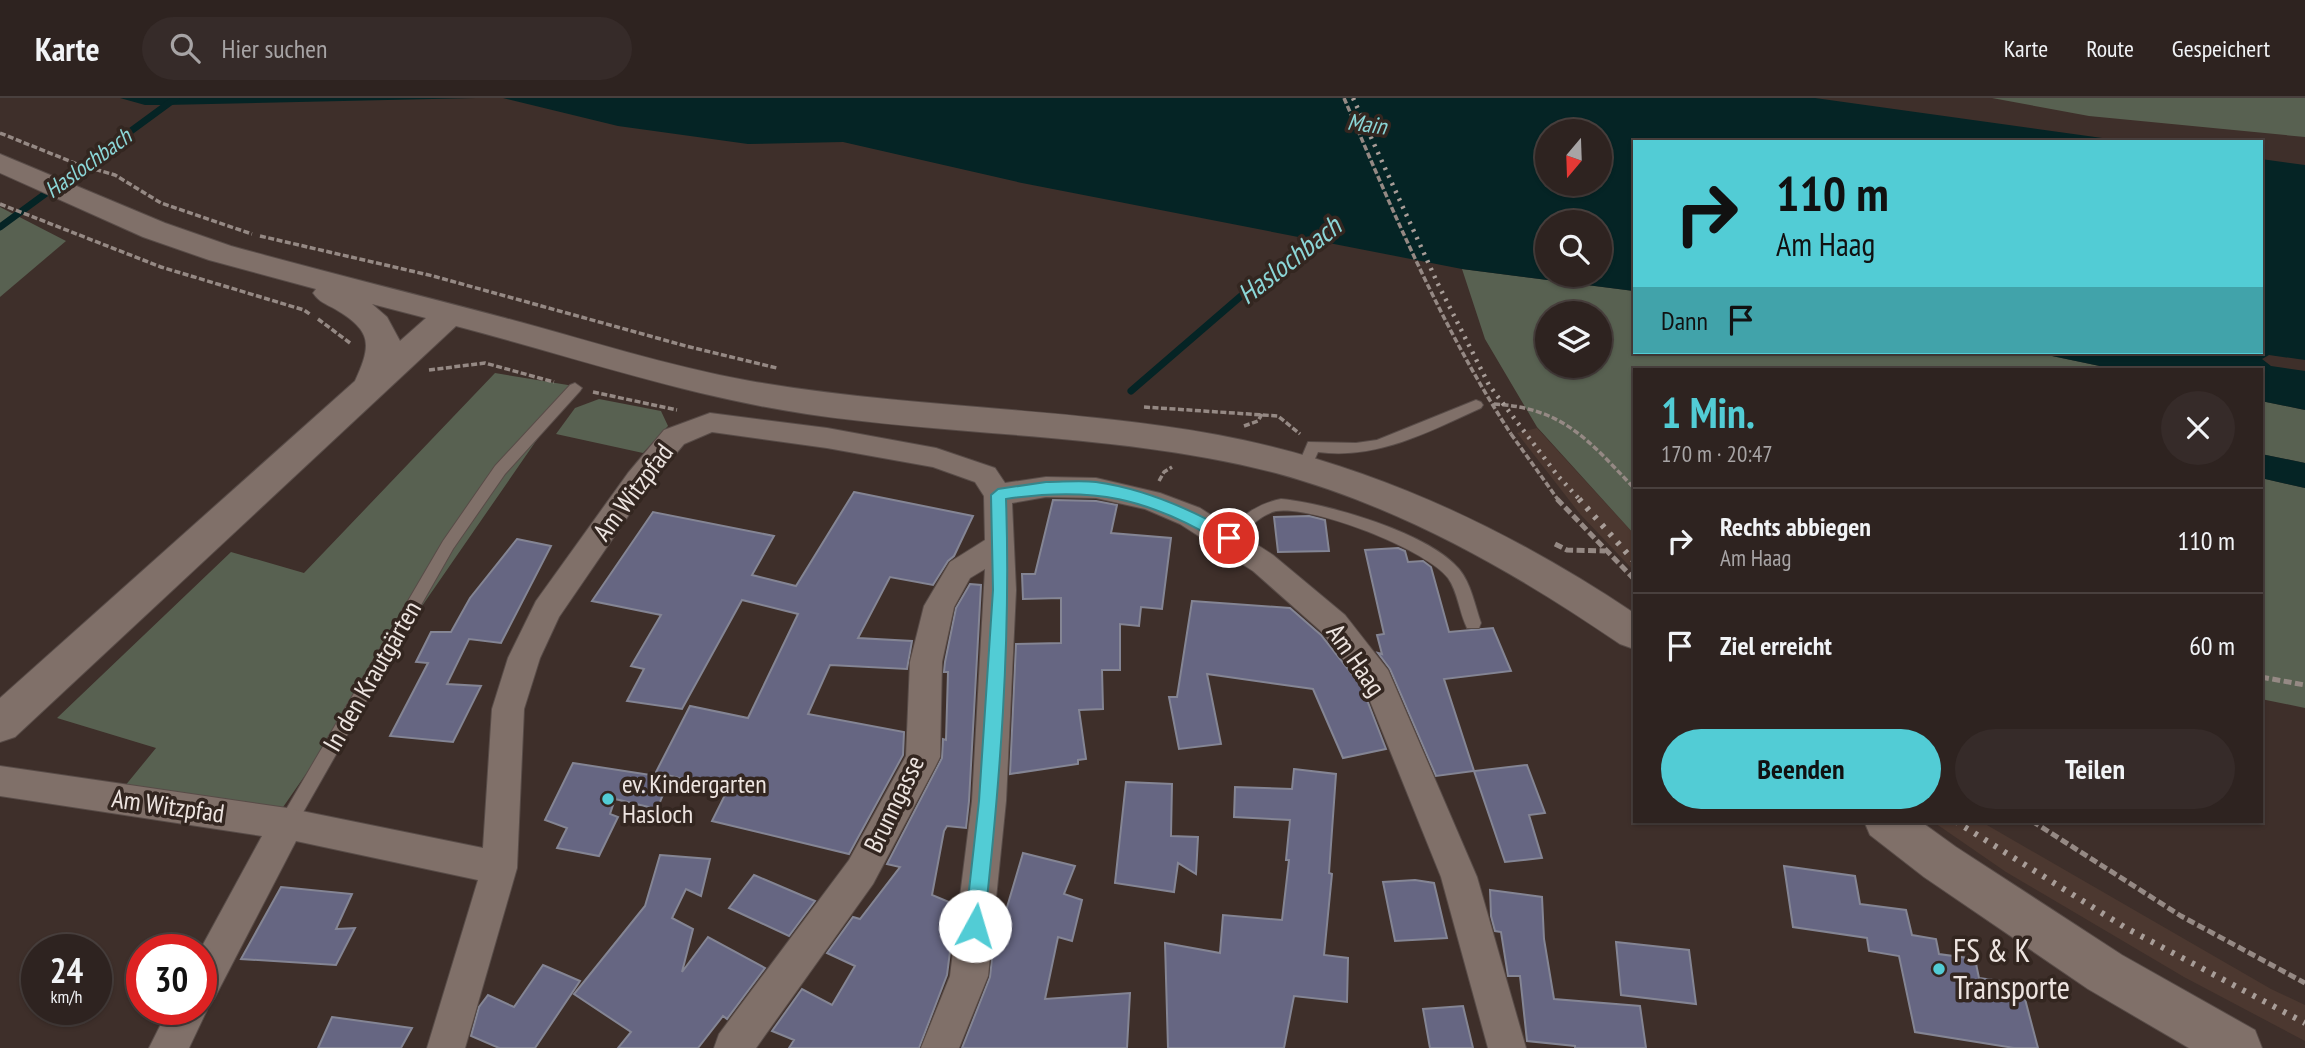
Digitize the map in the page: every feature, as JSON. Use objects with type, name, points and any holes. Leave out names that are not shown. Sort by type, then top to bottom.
[{"type":"main road","points":[[2,166],[154,230],[296,275],[685,378],[748,392],[891,413],[1111,432],[1220,448],[1308,457],[1390,499],[1499,547],[1589,601],[1633,632]]},
{"type":"main road","points":[[296,275],[363,312],[379,330],[384,352],[370,386]]},
{"type":"main road","points":[[0,724],[450,314]]},
{"type":"main road","points":[[1889,823],[1940,862],[2105,972],[2237,1048]]},
{"type":"street","name":"Am Witzpfad","points":[[446,1048],[499,867],[508,709],[524,658],[547,610],[638,480],[674,437],[710,422],[827,438],[936,458],[985,475],[998,495]]},
{"type":"street","name":"Am Haag","points":[[998,495],[1046,487],[1096,488],[1150,500],[1190,516],[1229,538],[1263,563],[1334,624],[1377,679],[1459,877],[1507,1048]]},
{"type":"street","points":[[940,1048],[969,976],[989,801],[1001,590],[998,495]]},
{"type":"street","name":"Brunngasse","points":[[733,1048],[861,872],[923,757],[926,662],[939,606],[960,570],[998,546]]},
{"type":"street","name":"Am Witzpfad","points":[[0,781],[287,824],[499,867]]},
{"type":"street","name":"In den Krautgärten","points":[[217,956],[287,824]]},
{"type":"street","points":[[168,1048],[180,1025]]},
{"type":"lane","name":"In den Krautgärten","points":[[287,824],[448,545],[500,470],[575,388]]},
{"type":"lane","points":[[1308,457],[1334,450],[1378,446],[1476,405]]},
{"type":"lane","points":[[1229,538],[1254,513],[1282,505],[1335,514],[1437,559],[1454,575],[1473,623]]},
{"type":"path","points":[[1344,98],[1425,286],[1478,387],[1565,510],[1633,578]]},
{"type":"path","points":[[0,134],[77,164],[115,175],[161,203],[254,235],[433,276],[686,346],[778,368]]},
{"type":"path","points":[[0,204],[32,214]]},
{"type":"path","points":[[1476,405],[1515,404],[1560,417],[1587,437],[1633,487]]},
{"type":"path","points":[[1141,407],[1278,416],[1308,457]]},
{"type":"path","points":[[2263,677],[2305,685]]},
{"type":"path","points":[[2035,823],[2181,916],[2305,983]]},
{"type":"shaded area","points":[[1537,428],[1633,533],[1633,570],[1580,514],[1517,433]]},
{"type":"shaded area","points":[[1935,823],[1983,823],[2271,989],[2305,1005],[2305,1041],[2184,977],[2006,872]]},
{"type":"green space","points":[[1992,98],[2305,98],[2305,137],[2089,116]]},
{"type":"green space","points":[[0,207],[66,241],[0,297]]},
{"type":"green space","points":[[1462,269],[1535,278],[1535,287],[1603,287],[1633,291],[1633,354],[2043,354],[2109,368],[1633,368],[1633,533],[1537,427],[1485,339]]},
{"type":"green space","points":[[495,373],[574,386],[279,813],[120,792],[156,748],[57,718],[231,552],[304,573]]},
{"type":"green space","points":[[599,399],[661,411],[668,426],[643,453],[556,434],[575,408]]},
{"type":"green space","points":[[2263,401],[2305,410],[2305,463],[2263,454]]},
{"type":"green space","points":[[2263,478],[2305,488],[2305,708],[2263,699]]},
{"type":"water","points":[[120,98],[476,98],[145,105]]},
{"type":"water","name":"Main","points":[[503,98],[1815,98],[2117,140],[1633,140],[1633,291],[1603,287],[1612,287],[1612,210],[1535,210],[1535,278],[1462,269],[1022,183],[843,142],[748,144],[618,126]]},
{"type":"water","points":[[2263,159],[2305,165],[2305,360],[2269,355],[2262,359],[2271,366],[2305,371],[2305,410],[2263,401],[2263,368],[2109,368],[2043,354],[2263,354]]},
{"type":"water","points":[[2263,454],[2305,463],[2305,488],[2263,478]]},
{"type":"building","points":[[854,492],[973,516],[954,556],[933,585],[890,577],[858,638],[912,641],[907,669],[830,665],[808,714],[904,732],[903,755],[849,854],[712,821],[727,791],[656,772],[690,706],[748,718],[798,614],[742,600],[682,709],[627,701],[644,669],[631,666],[661,615],[592,601],[653,512],[774,536],[752,575],[796,586]]},
{"type":"building","points":[[1053,500],[1096,501],[1117,505],[1111,533],[1171,538],[1162,609],[1141,607],[1139,626],[1120,624],[1120,670],[1102,670],[1103,709],[1079,710],[1086,759],[1078,760],[1078,764],[1010,774],[1016,644],[1061,643],[1061,598],[1023,599],[1022,574],[1035,574]]},
{"type":"building","points":[[1309,516],[1325,520],[1329,551],[1278,552],[1274,517]]},
{"type":"building","points":[[517,539],[551,546],[501,643],[469,639],[447,684],[481,686],[453,742],[390,736],[428,663],[416,662],[431,632],[451,632],[470,598]]},
{"type":"building","points":[[1398,548],[1405,551],[1408,562],[1423,561],[1431,567],[1449,632],[1493,628],[1511,671],[1444,679],[1474,771],[1436,776],[1390,669],[1378,653],[1382,654],[1377,635],[1384,634],[1365,550]]},
{"type":"building","points":[[970,584],[981,585],[969,801],[966,828],[947,826],[944,831],[932,895],[956,905],[947,975],[919,1048],[789,1048],[794,1040],[772,1031],[802,989],[832,1005],[855,966],[827,953],[853,917],[860,919],[900,867],[887,864],[942,758],[943,739],[946,740],[948,672],[944,672],[945,662],[956,608]]},
{"type":"building","points":[[1192,601],[1290,608],[1321,635],[1362,687],[1386,749],[1343,758],[1313,689],[1207,674],[1221,744],[1179,749],[1169,697],[1177,697]]},
{"type":"building","name":"ev. Kindergarten Hasloch","points":[[573,763],[670,778],[657,809],[615,799],[610,814],[618,817],[599,856],[557,848],[567,828],[545,820]]},
{"type":"building","points":[[1527,765],[1545,813],[1529,815],[1542,858],[1505,862],[1474,771]]},
{"type":"building","points":[[1294,769],[1336,774],[1329,873],[1332,874],[1324,955],[1348,958],[1347,1002],[1294,996],[1284,1048],[1168,1048],[1165,943],[1220,953],[1223,915],[1282,920],[1289,860],[1286,860],[1290,820],[1234,817],[1235,787],[1292,789]]},
{"type":"building","points":[[1126,782],[1172,784],[1171,836],[1198,837],[1196,874],[1178,863],[1174,892],[1115,883]]},
{"type":"building","points":[[1023,853],[1075,866],[1064,894],[1082,900],[1072,941],[1058,937],[1045,999],[1130,993],[1127,1048],[962,1048],[990,977],[996,922],[1002,924]]},
{"type":"building","points":[[660,855],[710,859],[701,896],[686,889],[672,918],[693,929],[682,972],[708,937],[765,968],[727,1019],[723,1016],[698,1048],[618,1048],[631,1032],[574,994],[645,906]]},
{"type":"building","points":[[1784,866],[1855,876],[1860,904],[1906,910],[1912,935],[1936,939],[1939,954],[1975,959],[1979,978],[2021,984],[2038,1048],[2014,1048],[1915,1032],[1899,956],[1869,951],[1867,938],[1793,927]]},
{"type":"building","points":[[754,875],[815,901],[789,936],[729,908]]},
{"type":"building","points":[[1415,880],[1434,883],[1447,938],[1395,941],[1383,882]]},
{"type":"building","points":[[281,887],[352,894],[336,929],[355,928],[336,965],[241,959]]},
{"type":"building","points":[[1490,890],[1542,897],[1544,939],[1554,999],[1640,1006],[1646,1048],[1575,1048],[1527,1041],[1520,976],[1508,976],[1501,932],[1495,931],[1491,916]]},
{"type":"building","points":[[1616,942],[1689,950],[1696,1004],[1621,995]]},
{"type":"building","points":[[543,965],[580,981],[535,1048],[499,1048],[471,1036],[479,1007],[488,995],[514,1007]]},
{"type":"building","points":[[1463,1006],[1473,1048],[1430,1048],[1423,1009]]},
{"type":"building","points":[[332,1017],[412,1028],[401,1048],[318,1048]]},
{"type":"waterway","name":"Haslochbach","points":[[0,227],[176,98]]},
{"type":"waterway","name":"Haslochbach","points":[[1131,391],[1270,271],[1321,234]]},
{"type":"railway","points":[[1353,98],[1438,284],[1489,385],[1558,476],[1581,501]]},
{"type":"railway","points":[[1579,499],[1633,560]]},
{"type":"railway","points":[[1958,823],[2126,928],[2305,1023]]},
{"type":"place","name":"ev. Kindergarten Hasloch","points":[[608,799]]},
{"type":"place","name":"FS & K Transporte","points":[[1939,969]]},
{"type":"route","points":[[975,926],[989,801],[1001,590],[998,495],[1046,487],[1096,488],[1150,500],[1190,516],[1229,538]]}]
